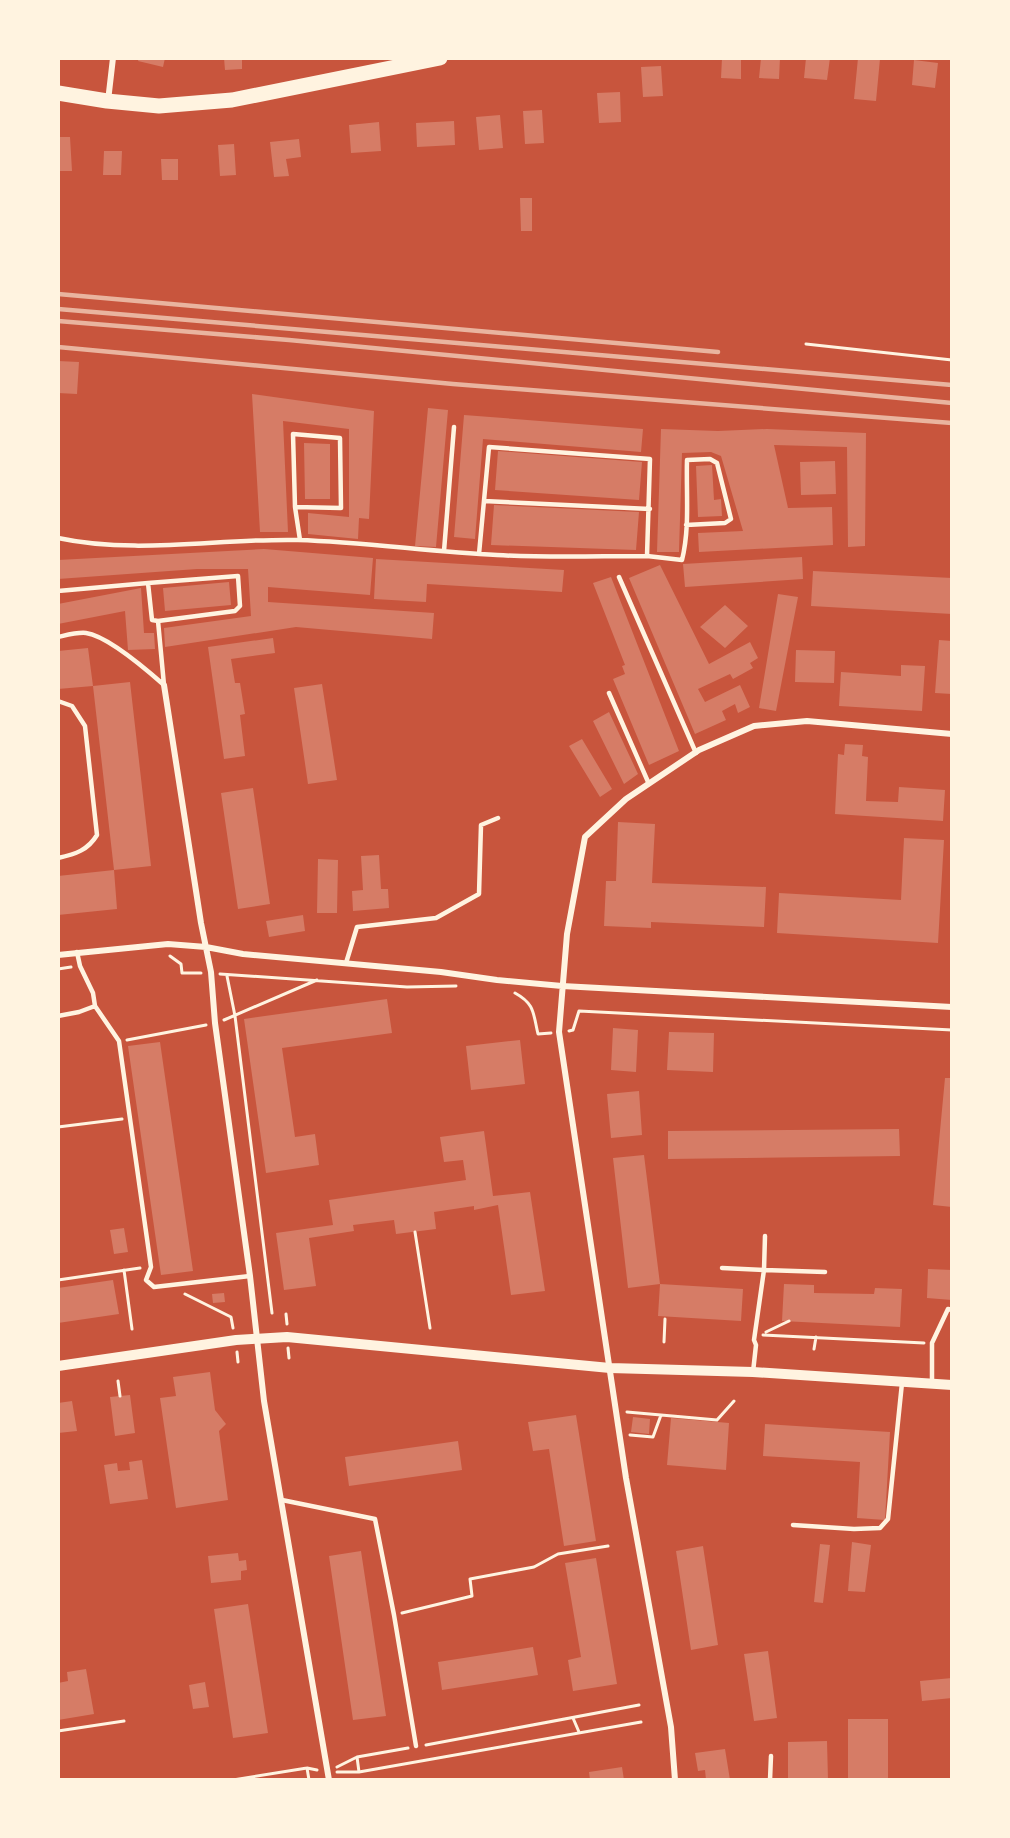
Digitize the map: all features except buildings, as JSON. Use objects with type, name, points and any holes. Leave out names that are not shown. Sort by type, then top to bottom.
[{"type":"main road","points":[[58,93],[159,106],[232,100],[440,58]]},
{"type":"street","points":[[107,101],[113,58]]},
{"type":"street","points":[[164,685],[211,972],[215,1023],[250,1276],[264,1401],[328,1776]]},
{"type":"street","points":[[675,1779],[671,1727],[626,1478],[559,1032],[567,934],[585,837],[626,800],[696,753],[754,726],[807,721],[951,734]]},
{"type":"street","points":[[58,955],[168,944],[206,947],[243,954],[562,986],[951,1006]]},
{"type":"street","points":[[58,1366],[236,1340],[288,1337],[610,1368],[753,1372],[951,1385]]},
{"type":"lane","points":[[444,551],[454,427]]},
{"type":"lane","points":[[295,507],[341,508],[340,438],[293,434],[295,507],[300,540]]},
{"type":"lane","points":[[479,554],[489,447],[650,459],[647,556]]},
{"type":"lane","points":[[58,538],[102,545],[133,546],[300,540],[479,554],[647,556],[682,560],[685,547],[687,460],[710,459],[717,463],[731,519],[725,523],[686,525]]},
{"type":"lane","points":[[484,501],[650,509]]},
{"type":"lane","points":[[58,591],[148,583],[238,576],[240,606],[235,611],[152,620],[148,583]]},
{"type":"lane","points":[[619,577],[696,753]]},
{"type":"lane","points":[[158,621],[164,685]]},
{"type":"lane","points":[[58,637],[84,632],[95,635],[109,642],[164,685]]},
{"type":"lane","points":[[609,693],[649,784]]},
{"type":"lane","points":[[58,701],[72,706],[85,726],[97,835],[90,847],[58,858]]},
{"type":"lane","points":[[346,963],[357,927],[436,918],[479,894],[481,825],[498,818]]},
{"type":"lane","points":[[77,952],[80,966],[93,993],[95,1006],[119,1041],[151,1267],[146,1280],[154,1287],[250,1276]]},
{"type":"lane","points":[[58,1016],[95,1006]]},
{"type":"lane","points":[[753,1372],[756,1345],[754,1340],[764,1270],[765,1236]]},
{"type":"lane","points":[[722,1269],[825,1272]]},
{"type":"lane","points":[[932,1383],[932,1343],[948,1309],[951,1310]]},
{"type":"lane","points":[[793,1525],[854,1529],[880,1528],[888,1519],[902,1383]]},
{"type":"lane","points":[[282,1500],[375,1519],[416,1746]]},
{"type":"lane","points":[[771,1756],[771,1779]]},
{"type":"path","points":[[806,345],[951,360]]},
{"type":"path","points":[[160,957],[171,956],[181,964],[182,973],[211,972],[407,987],[463,986]]},
{"type":"path","points":[[58,969],[80,966]]},
{"type":"path","points":[[227,975],[235,1016],[272,1313]]},
{"type":"path","points":[[512,992],[528,1000],[538,1034],[573,1030],[579,1011],[951,1030]]},
{"type":"path","points":[[58,1127],[130,1119]]},
{"type":"path","points":[[415,1232],[430,1328]]},
{"type":"path","points":[[58,1280],[151,1267]]},
{"type":"path","points":[[124,1270],[132,1329]]},
{"type":"path","points":[[165,1285],[231,1317]]},
{"type":"path","points":[[664,1342],[665,1319]]},
{"type":"path","points":[[789,1321],[761,1334],[932,1343]]},
{"type":"path","points":[[814,1349],[816,1337]]},
{"type":"path","points":[[118,1381],[120,1396]]},
{"type":"path","points":[[625,1412],[717,1420],[734,1401]]},
{"type":"path","points":[[628,1435],[653,1437],[661,1415]]},
{"type":"path","points":[[394,1615],[472,1596],[470,1579],[534,1567],[558,1554],[608,1546]]},
{"type":"path","points":[[328,1776],[357,1757],[639,1705]]},
{"type":"path","points":[[573,1718],[579,1732]]},
{"type":"path","points":[[58,1731],[124,1721]]},
{"type":"path","points":[[233,1779],[307,1768],[328,1776],[359,1772],[641,1722]]},
{"type":"path","points":[[357,1757],[359,1772]]},
{"type":"path","points":[[307,1768],[309,1779]]},
{"type":"railway","points":[[58,294],[718,352]]},
{"type":"railway","points":[[58,309],[952,385]]},
{"type":"railway","points":[[58,321],[289,340],[952,403]]},
{"type":"railway","points":[[58,347],[453,384],[952,423]]}]
